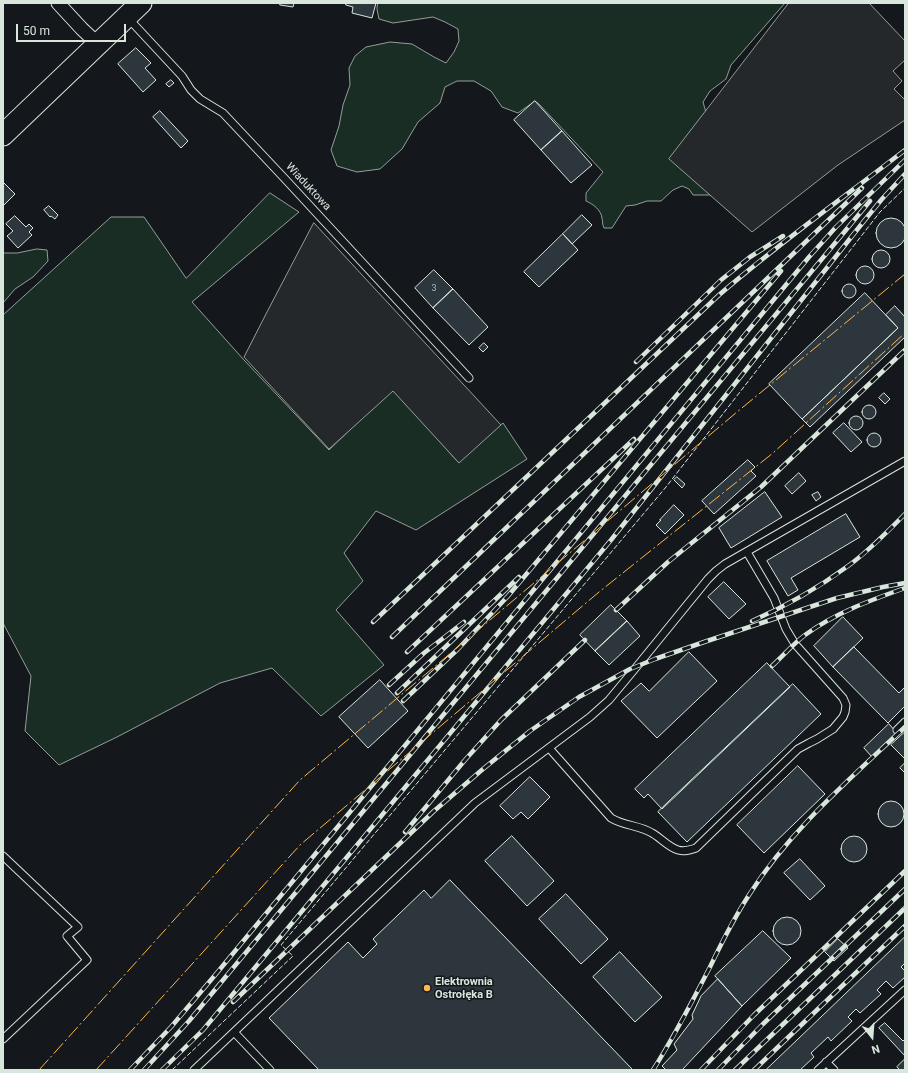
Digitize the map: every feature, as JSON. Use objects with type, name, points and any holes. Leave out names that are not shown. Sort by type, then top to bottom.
[{"type":"main road","points":[[3,135],[133,10]]},
{"type":"street","points":[[58,3],[98,44]]},
{"type":"lane","name":"Wiaduktowa","points":[[133,10],[191,90],[200,99],[223,113],[234,124],[470,378]]},
{"type":"lane","points":[[194,1070],[475,803],[590,717],[609,700],[716,571],[725,564],[905,462]]},
{"type":"lane","points":[[549,748],[617,822],[643,829],[652,833],[671,847],[686,852],[696,848],[798,749],[833,729],[843,717],[845,712],[846,705],[843,698],[795,644],[786,629],[774,598],[747,552]]},
{"type":"lane","points":[[896,730],[905,722]]},
{"type":"lane","points":[[3,856],[78,928],[67,936],[88,960],[3,1039]]},
{"type":"lane","points":[[818,1070],[905,990]]},
{"type":"lane","points":[[234,1032],[270,1070]]},
{"type":"lane","points":[[826,1062],[834,1070]]},
{"type":"green space","points":[[378,3],[785,3],[731,65],[726,79],[710,91],[703,102],[707,116],[711,195],[693,195],[689,189],[682,186],[673,190],[661,201],[647,201],[626,206],[612,228],[604,228],[600,212],[586,201],[586,193],[603,172],[535,101],[518,113],[502,107],[491,91],[474,81],[457,81],[445,87],[440,103],[418,122],[402,149],[380,169],[357,172],[337,166],[331,150],[350,85],[349,68],[355,56],[366,47],[390,42],[412,44],[446,63],[454,52],[459,41],[458,29],[433,17],[393,23],[379,19],[377,9]]},
{"type":"green space","points":[[270,193],[299,212],[192,302],[244,360],[329,450],[393,388],[457,461],[503,423],[527,459],[416,530],[376,511],[344,553],[363,581],[336,610],[384,665],[321,716],[272,668],[220,683],[117,737],[59,765],[25,731],[31,676],[3,623],[3,315],[111,217],[144,217],[186,278]]},
{"type":"green space","points":[[37,249],[47,250],[48,261],[33,277],[15,289],[3,303],[3,253],[17,253]]},
{"type":"shaded area","points":[[789,3],[869,3],[905,41],[905,60],[893,71],[902,81],[894,89],[905,100],[905,120],[838,165],[752,232],[669,159]]},
{"type":"shaded area","points":[[314,223],[501,425],[459,463],[393,391],[329,449],[244,357]]},
{"type":"building","points":[[281,3],[294,3],[293,7],[280,5]]},
{"type":"building","points":[[346,3],[376,3],[372,18],[352,13],[353,7],[346,5]]},
{"type":"building","points":[[136,48],[151,63],[145,68],[156,80],[143,92],[118,64]]},
{"type":"building","points":[[171,80],[174,83],[169,87],[166,84]]},
{"type":"building","points":[[535,101],[562,131],[541,150],[514,120]]},
{"type":"building","points":[[160,111],[188,141],[181,148],[153,117]]},
{"type":"building","points":[[562,131],[592,165],[571,183],[541,150]]},
{"type":"building","points":[[3,182],[15,194],[4,205],[3,204]]},
{"type":"building","points":[[49,206],[58,215],[55,219],[51,216],[50,217],[44,210]]},
{"type":"building","points":[[582,215],[592,225],[572,244],[563,234]]},
{"type":"building","points":[[15,216],[26,227],[29,224],[33,228],[29,232],[32,235],[18,248],[7,236],[13,231],[6,224]]},
{"type":"building","points":[[891,218],[897,219],[905,227],[905,239],[897,247],[891,248],[885,247],[877,239],[876,233],[877,227],[885,219]]},
{"type":"building","points":[[563,234],[578,250],[539,287],[524,272]]},
{"type":"building","points":[[881,250],[887,253],[890,259],[887,265],[881,268],[875,265],[872,259],[875,253]]},
{"type":"building","points":[[865,266],[871,269],[874,275],[871,281],[865,284],[859,281],[856,275],[859,269]]},
{"type":"building","points":[[434,270],[453,289],[433,308],[415,288]]},
{"type":"building","points":[[846,284],[852,284],[856,288],[856,294],[852,298],[846,298],[842,294],[842,288]]},
{"type":"building","points":[[453,289],[488,327],[469,345],[433,308]]},
{"type":"building","points":[[865,293],[898,328],[802,419],[769,384]]},
{"type":"building","points":[[895,306],[905,317],[905,337],[810,427],[802,419],[898,328],[886,315]]},
{"type":"building","points":[[484,343],[488,347],[483,352],[479,348]]},
{"type":"building","points":[[884,393],[890,399],[885,404],[879,398]]},
{"type":"building","points":[[869,405],[874,407],[876,412],[874,417],[869,419],[864,417],[862,412],[864,407]]},
{"type":"building","points":[[856,416],[861,418],[863,423],[861,428],[856,430],[851,428],[849,423],[851,418]]},
{"type":"building","points":[[844,423],[862,442],[851,452],[833,433]]},
{"type":"building","points":[[874,433],[879,435],[881,440],[879,445],[874,447],[869,445],[867,440],[869,435]]},
{"type":"building","points":[[748,460],[755,467],[751,471],[756,476],[714,514],[702,501]]},
{"type":"building","points":[[799,473],[806,481],[792,494],[785,486]]},
{"type":"building","points":[[677,477],[685,484],[682,488],[674,480]]},
{"type":"building","points":[[765,492],[782,517],[731,548],[719,528]]},
{"type":"building","points":[[818,492],[821,497],[816,501],[812,495]]},
{"type":"building","points":[[674,505],[684,515],[665,534],[656,525]]},
{"type":"building","points":[[846,514],[860,537],[791,578],[798,590],[788,596],[767,561]]},
{"type":"building","points":[[724,582],[746,604],[729,619],[708,597]]},
{"type":"building","points":[[611,605],[627,621],[595,651],[580,635]]},
{"type":"building","points":[[843,617],[863,638],[833,667],[814,646]]},
{"type":"building","points":[[627,621],[640,636],[609,665],[595,651]]},
{"type":"building","points":[[854,647],[899,693],[905,687],[905,706],[888,723],[833,667]]},
{"type":"building","points":[[689,652],[717,681],[657,738],[621,701],[641,683],[649,691]]},
{"type":"building","points":[[767,663],[790,687],[662,809],[648,794],[644,798],[635,789]]},
{"type":"building","points":[[380,680],[408,711],[368,748],[339,717]]},
{"type":"building","points":[[793,684],[821,714],[687,842],[658,812]]},
{"type":"building","points":[[889,724],[897,733],[872,757],[864,748]]},
{"type":"building","points":[[905,732],[905,759],[891,745]]},
{"type":"building","points":[[905,763],[905,773],[900,768]]},
{"type":"building","points":[[798,766],[825,794],[764,853],[737,825]]},
{"type":"building","points":[[530,777],[550,797],[528,819],[521,812],[513,819],[500,806]]},
{"type":"building","points":[[891,801],[900,805],[904,814],[900,823],[891,827],[882,823],[878,814],[882,805]]},
{"type":"building","points":[[512,836],[554,881],[527,906],[485,861]]},
{"type":"building","points":[[854,836],[863,840],[867,849],[863,858],[854,862],[845,858],[841,849],[845,840]]},
{"type":"building","points":[[800,859],[825,886],[810,900],[784,873]]},
{"type":"building","name":"Elektrownia Ostrołęka B","points":[[450,880],[633,1070],[319,1070],[269,1018],[348,942],[363,958],[377,944],[373,939],[424,890],[431,898]]},
{"type":"building","points":[[566,894],[608,939],[581,964],[539,919]]},
{"type":"building","points":[[787,917],[797,921],[801,931],[797,941],[787,945],[777,941],[773,931],[777,921]]},
{"type":"building","points":[[763,931],[791,958],[742,1006],[715,976]]},
{"type":"building","points":[[905,937],[905,963],[901,967],[905,971],[905,977],[893,988],[886,981],[877,990],[881,994],[860,1013],[856,1009],[848,1017],[852,1021],[831,1041],[828,1037],[811,1053],[814,1057],[800,1070],[766,1070]]},
{"type":"building","points":[[838,939],[848,948],[834,961],[825,952]]},
{"type":"building","points":[[620,952],[662,997],[635,1022],[593,977]]},
{"type":"building","points":[[718,979],[742,1006],[682,1070],[666,1070],[662,1066],[677,1050],[674,1044],[693,1019],[692,1015],[701,996]]},
{"type":"building","points":[[885,1023],[903,1041],[905,1039],[905,1056],[879,1028]]},
{"type":"building","points":[[905,1059],[905,1070],[900,1070],[897,1067]]},
{"type":"railway","points":[[373,622],[719,295],[788,239],[905,150]]},
{"type":"railway","points":[[130,1070],[171,1027],[216,974],[809,257],[836,227],[905,160]]},
{"type":"railway","points":[[162,1070],[203,1030],[611,540],[864,221],[905,174]]},
{"type":"railway","points":[[392,637],[862,188]]},
{"type":"railway","points":[[144,1070],[189,1021],[870,201]]},
{"type":"railway","points":[[636,362],[721,280],[750,257],[783,236]]},
{"type":"railway","points":[[403,701],[458,649],[508,596],[781,271]]},
{"type":"railway","points":[[616,610],[668,562],[761,487],[905,350]]},
{"type":"railway","points":[[407,652],[634,439]]},
{"type":"railway","points":[[752,621],[802,596],[837,574],[871,548],[905,514]]},
{"type":"railway","points":[[397,693],[519,577]]},
{"type":"railway","points":[[233,1002],[434,811],[530,731],[579,697],[630,669],[655,659],[837,598],[905,583]]},
{"type":"railway","points":[[772,666],[792,646],[828,620],[866,602],[905,588]]},
{"type":"railway","points":[[389,685],[424,653],[464,622]]},
{"type":"railway","points":[[405,832],[465,760],[501,720],[585,640]]},
{"type":"railway","points":[[653,1070],[683,1019],[733,921],[765,871],[821,806],[905,727]]},
{"type":"railway","points":[[701,1070],[754,1015],[905,871]]},
{"type":"railway","points":[[718,1070],[763,1024],[905,889]]},
{"type":"railway","points":[[735,1070],[905,908]]},
{"type":"railway","points":[[754,1070],[905,926]]},
{"type":"fence","points":[[172,1070],[293,956],[281,945],[666,487],[880,212],[905,188]]},
{"type":"power","points":[[39,1070],[300,780],[737,412],[905,274]]},
{"type":"power","points":[[96,1070],[300,845],[599,592],[773,453],[905,333]]},
{"type":"place","name":"Elektrownia Ostrołęka B","points":[[427,988]]}]
